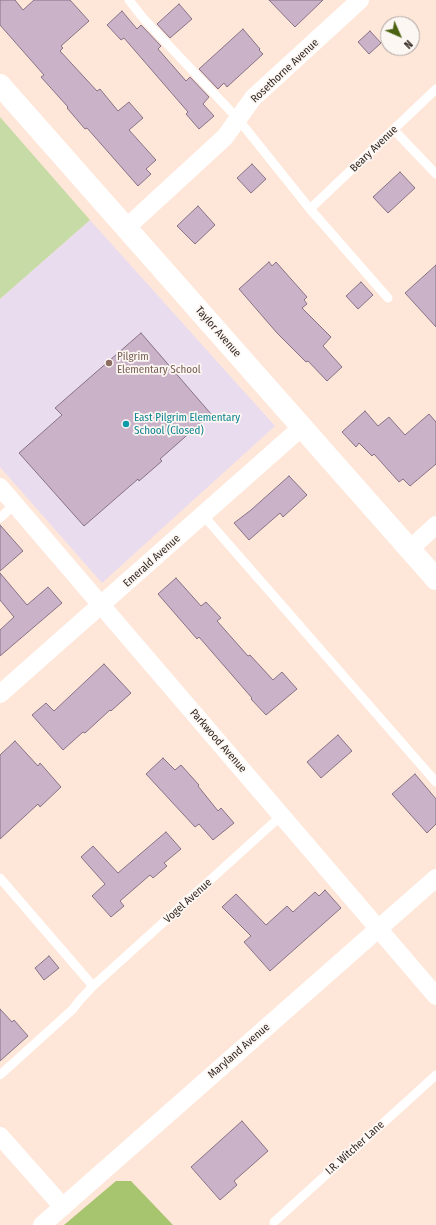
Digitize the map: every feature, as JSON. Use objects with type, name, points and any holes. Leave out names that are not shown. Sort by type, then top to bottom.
[{"type":"main road","name":"Taylor Avenue","points":[[0,85],[436,579]]},
{"type":"street","name":"Rosethorne Avenue","points":[[126,228],[225,136],[253,98],[360,0]]},
{"type":"street","name":"Emerald Avenue","points":[[0,694],[102,606],[302,428]]},
{"type":"street","name":"Parkwood Avenue","points":[[0,487],[436,996]]},
{"type":"street","points":[[410,549],[436,525]]},
{"type":"street","name":"Maryland Avenue","points":[[42,1225],[436,878]]},
{"type":"street","points":[[0,1136],[63,1207]]},
{"type":"lane","points":[[129,0],[238,119],[310,209],[388,298]]},
{"type":"lane","name":"Beary Avenue","points":[[310,209],[436,89]]},
{"type":"lane","points":[[394,130],[436,174]]},
{"type":"lane","points":[[0,518],[15,504]]},
{"type":"lane","points":[[203,515],[436,782]]},
{"type":"lane","name":"Vogel Avenue","points":[[0,1075],[72,1010],[93,986],[282,815]]},
{"type":"lane","points":[[0,878],[93,986]]},
{"type":"lane","name":"I.R. Witcher Lane","points":[[274,1222],[436,1075]]},
{"type":"shaded area","name":"Pilgrim Elementary School","points":[[90,220],[275,426],[102,583],[0,467],[0,299]]},
{"type":"green space","points":[[0,117],[90,220],[0,299]]},
{"type":"green space","points":[[116,1181],[131,1181],[173,1225],[64,1225]]},
{"type":"building","points":[[0,0],[15,0],[23,10],[34,0],[70,0],[89,21],[61,46],[63,48],[60,51],[97,91],[100,89],[118,111],[129,102],[143,118],[129,130],[156,160],[146,169],[151,174],[138,186],[87,128],[85,129],[67,108],[68,107],[41,77],[44,75],[0,25]]},
{"type":"building","points":[[269,0],[323,0],[295,27]]},
{"type":"building","points":[[179,4],[192,19],[170,38],[157,24]]},
{"type":"building","points":[[122,11],[137,29],[141,25],[161,46],[158,49],[186,81],[190,77],[209,97],[203,104],[214,116],[199,129],[186,114],[188,112],[124,38],[121,40],[107,25]]},
{"type":"building","points":[[243,29],[263,54],[227,87],[224,83],[218,89],[199,69]]},
{"type":"building","points":[[370,31],[380,42],[380,44],[369,54],[358,42]]},
{"type":"building","points":[[252,164],[266,179],[251,193],[237,178]]},
{"type":"building","points":[[400,172],[415,188],[388,213],[373,197]]},
{"type":"building","points":[[198,206],[215,225],[195,244],[177,226]]},
{"type":"building","points":[[269,262],[272,266],[276,262],[307,297],[304,300],[307,304],[302,308],[331,337],[323,346],[342,367],[327,381],[308,361],[306,362],[277,333],[239,289]]},
{"type":"building","points":[[436,265],[436,327],[405,293]]},
{"type":"building","points":[[361,282],[373,295],[358,309],[346,296]]},
{"type":"building","name":"East Pilgrim Elementary School (Closed)","points":[[141,333],[211,414],[160,459],[162,461],[139,481],[138,479],[84,526],[19,453],[62,415],[55,408]]},
{"type":"building","points":[[365,411],[378,426],[389,417],[405,435],[429,414],[436,422],[436,464],[410,486],[403,479],[399,482],[374,454],[372,456],[359,443],[356,447],[342,432]]},
{"type":"building","points":[[289,476],[307,495],[283,517],[280,513],[249,540],[234,523]]},
{"type":"building","points":[[0,525],[23,551],[0,571]]},
{"type":"building","points":[[0,573],[27,605],[48,587],[62,603],[0,656],[0,630],[14,617],[0,600]]},
{"type":"building","points":[[176,578],[201,606],[206,602],[221,618],[217,621],[248,656],[250,655],[273,680],[282,672],[297,689],[266,715],[199,637],[197,639],[158,594]]},
{"type":"building","points":[[104,664],[131,693],[63,750],[32,715],[46,703],[54,711]]},
{"type":"building","points":[[338,735],[352,751],[321,778],[307,762]]},
{"type":"building","points":[[15,741],[38,766],[40,763],[61,787],[40,807],[38,804],[0,839],[0,755]]},
{"type":"building","points":[[163,758],[175,770],[181,765],[199,785],[198,786],[218,811],[221,808],[234,823],[213,840],[199,824],[195,827],[146,774]]},
{"type":"building","points":[[415,774],[436,799],[436,824],[427,833],[392,794]]},
{"type":"building","points":[[166,832],[181,849],[164,863],[167,866],[153,878],[150,875],[120,901],[124,906],[111,917],[92,896],[105,884],[81,857],[93,846],[118,873]]},
{"type":"building","points":[[325,890],[341,908],[270,971],[244,942],[251,936],[222,907],[236,894],[266,925],[287,906],[293,912],[315,892],[319,896]]},
{"type":"building","points":[[49,956],[59,968],[44,980],[35,968]]},
{"type":"building","points":[[0,1009],[12,1022],[14,1020],[28,1036],[0,1061]]},
{"type":"building","points":[[242,1121],[268,1151],[234,1181],[237,1185],[220,1200],[191,1167]]},
{"type":"place","name":"Pilgrim Elementary School","points":[[109,363]]},
{"type":"place","name":"East Pilgrim Elementary School (Closed)","points":[[126,424]]}]
